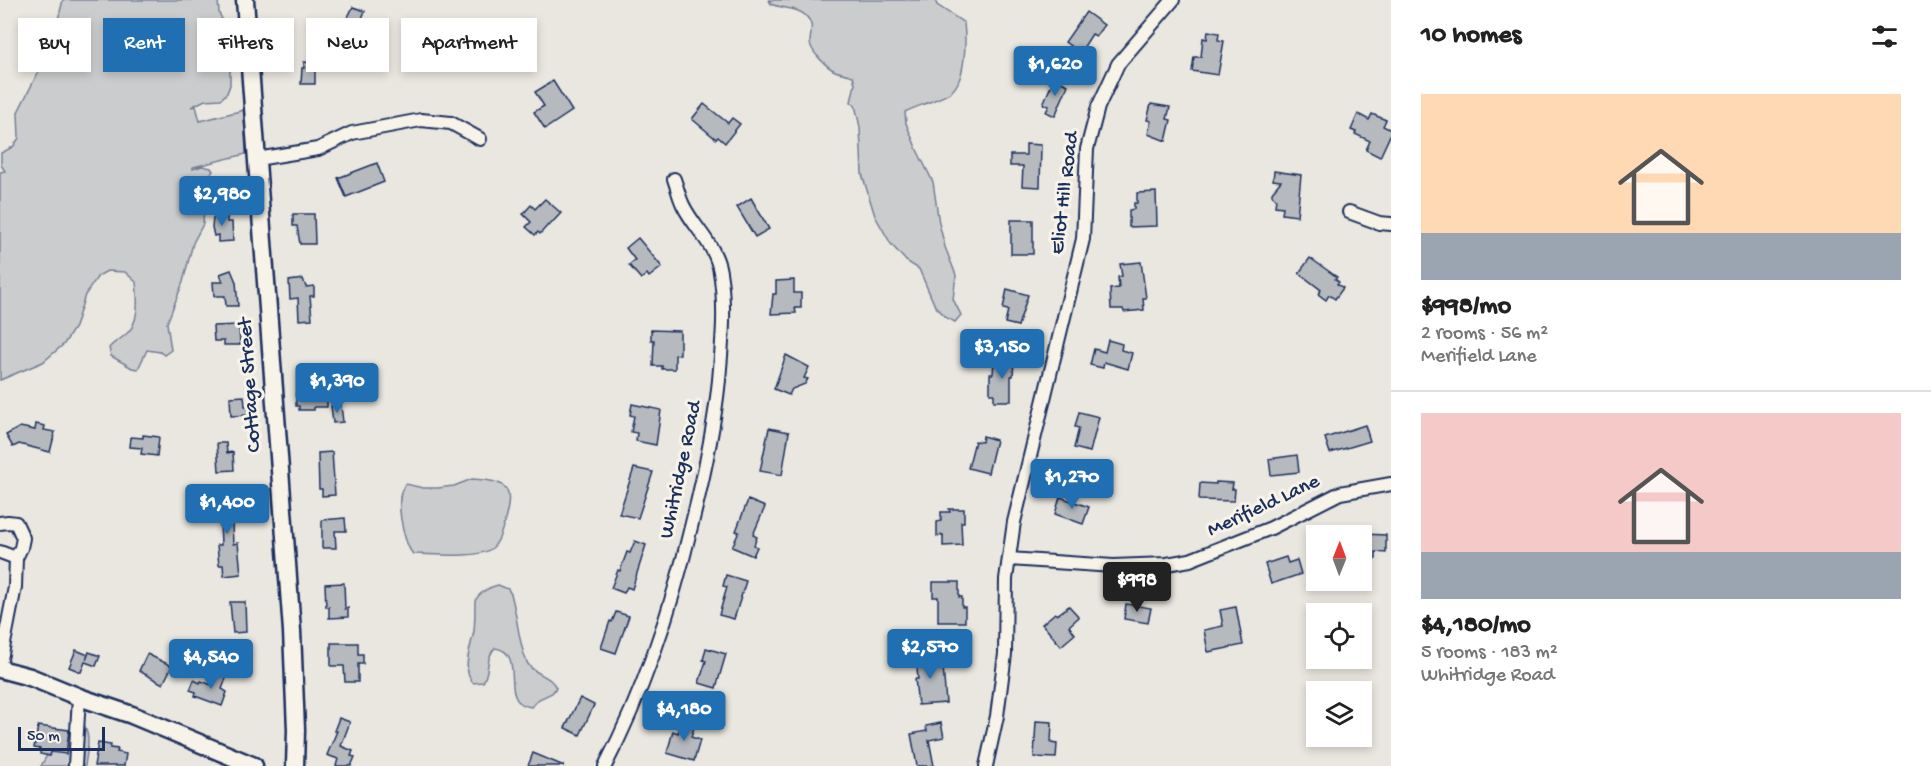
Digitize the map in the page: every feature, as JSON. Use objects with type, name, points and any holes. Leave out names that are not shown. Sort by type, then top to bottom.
[{"type":"street","name":"Cottage Street","points":[[245,0],[292,631],[295,766]]},
{"type":"street","name":"Eliot Hill Road","points":[[986,766],[997,716],[1005,654],[1005,579],[1014,522],[1083,239],[1088,149],[1098,107],[1118,64],[1173,0]]},
{"type":"street","points":[[256,159],[318,149],[352,134],[421,120],[451,123],[480,139]]},
{"type":"street","name":"Whitridge Road","points":[[605,766],[645,679],[678,579],[716,411],[724,304],[720,269],[710,244],[682,204],[674,179]]},
{"type":"street","points":[[1349,212],[1379,223],[1391,224]]},
{"type":"street","name":"Merifield Lane","points":[[1009,559],[1113,566],[1167,564],[1190,560],[1271,528],[1340,493],[1391,484]]},
{"type":"street","points":[[0,523],[16,523],[23,538],[16,558],[15,587],[0,664]]},
{"type":"street","points":[[0,552],[16,558]]},
{"type":"street","points":[[0,669],[30,677],[254,766]]},
{"type":"street","points":[[75,766],[79,697]]},
{"type":"shaded area","points":[[63,0],[218,0],[222,18],[197,18],[197,72],[230,72],[230,85],[227,93],[221,99],[205,100],[191,107],[196,106],[200,121],[244,110],[246,154],[193,167],[193,169],[202,166],[211,168],[213,171],[207,179],[205,188],[203,224],[193,243],[183,282],[167,323],[171,350],[164,355],[147,350],[138,369],[111,356],[109,348],[133,325],[137,312],[137,296],[136,282],[125,272],[107,271],[98,276],[85,295],[75,327],[64,344],[43,362],[0,380],[0,172],[5,171],[1,165],[1,153],[13,147],[19,138],[18,112],[38,72],[91,72],[91,18],[58,18]]},
{"type":"shaded area","points":[[769,0],[935,0],[937,5],[964,23],[964,58],[957,85],[943,96],[905,112],[906,123],[933,182],[939,223],[956,275],[953,299],[961,315],[955,322],[947,318],[935,306],[919,269],[906,261],[891,244],[875,216],[862,174],[860,127],[855,105],[851,102],[855,84],[853,76],[835,71],[816,55],[811,47],[811,26],[806,16],[798,11],[775,6]]},
{"type":"shaded area","points":[[472,479],[493,481],[505,487],[508,493],[508,509],[500,536],[494,546],[475,554],[413,554],[406,540],[401,519],[402,489],[406,484],[423,488],[454,486]]},
{"type":"shaded area","points":[[498,585],[508,589],[511,594],[522,649],[528,664],[551,681],[556,688],[531,707],[518,701],[515,695],[511,663],[503,651],[495,648],[492,652],[483,682],[473,683],[469,677],[467,665],[474,631],[475,601],[479,595]]},
{"type":"shaded area","points":[[82,721],[88,738],[85,766],[41,766],[50,750],[69,736]]},
{"type":"building","points":[[353,7],[365,11],[362,18],[348,18]]},
{"type":"building","points":[[1086,12],[1104,25],[1096,36],[1092,34],[1080,53],[1065,42]]},
{"type":"building","points":[[1208,31],[1219,33],[1218,40],[1224,41],[1218,75],[1192,71],[1194,57],[1201,57],[1203,38],[1207,39]]},
{"type":"building","points":[[304,62],[306,62],[306,72],[315,72],[315,84],[301,84],[302,68],[304,68]]},
{"type":"building","points":[[1054,79],[1068,85],[1055,116],[1046,112],[1049,106],[1043,104]]},
{"type":"building","points":[[553,81],[572,111],[545,129],[534,112],[544,106],[535,92]]},
{"type":"building","points":[[704,104],[728,123],[732,118],[740,124],[725,143],[718,137],[716,139],[692,119]]},
{"type":"building","points":[[1151,104],[1170,107],[1167,119],[1171,120],[1166,141],[1148,134],[1151,121],[1147,120]]},
{"type":"building","points":[[1358,114],[1369,120],[1372,114],[1386,120],[1383,126],[1391,130],[1391,133],[1380,157],[1366,150],[1370,141],[1351,130]]},
{"type":"building","points":[[1026,144],[1041,145],[1040,187],[1022,186],[1023,166],[1010,166],[1010,155],[1026,155]]},
{"type":"building","points":[[377,163],[384,182],[346,197],[338,178]]},
{"type":"building","points":[[1274,171],[1301,175],[1297,216],[1282,214],[1283,207],[1275,206],[1276,199],[1272,192],[1281,181],[1273,180]]},
{"type":"building","points":[[1156,192],[1157,226],[1129,227],[1129,210],[1134,209],[1134,203],[1137,203],[1137,193]]},
{"type":"building","points":[[751,198],[769,229],[755,237],[737,207]]},
{"type":"building","points":[[545,199],[561,213],[540,234],[538,232],[535,235],[526,227],[531,222],[523,214],[531,205],[535,209]]},
{"type":"building","points":[[215,211],[227,211],[227,222],[232,222],[233,241],[218,242],[218,235],[214,236],[212,227]]},
{"type":"building","points":[[293,214],[314,214],[315,244],[300,244],[297,226],[293,226]]},
{"type":"building","points":[[1011,220],[1033,220],[1033,254],[1011,254]]},
{"type":"building","points":[[638,238],[662,267],[649,277],[647,274],[641,279],[629,265],[635,260],[626,248]]},
{"type":"building","points":[[1310,258],[1337,277],[1335,279],[1339,282],[1337,284],[1343,288],[1335,299],[1329,295],[1326,300],[1318,294],[1321,290],[1299,273]]},
{"type":"building","points":[[1141,262],[1146,298],[1143,298],[1144,310],[1124,312],[1123,309],[1111,309],[1110,289],[1119,288],[1118,277],[1122,276],[1120,264]]},
{"type":"building","points":[[231,270],[236,282],[238,306],[226,306],[225,296],[214,296],[213,282],[223,282],[220,274]]},
{"type":"building","points":[[303,279],[306,287],[314,286],[314,296],[310,296],[312,319],[299,320],[298,298],[290,299],[289,281]]},
{"type":"building","points":[[794,280],[794,293],[801,293],[801,308],[795,308],[796,313],[771,314],[773,294],[776,294],[776,281]]},
{"type":"building","points":[[1007,289],[1028,295],[1018,326],[1005,323],[1008,310],[1003,309]]},
{"type":"building","points":[[239,325],[240,345],[224,345],[224,341],[214,341],[213,326]]},
{"type":"building","points":[[651,330],[680,331],[680,354],[675,355],[675,369],[653,366],[654,340],[651,340]]},
{"type":"building","points":[[1108,340],[1122,344],[1121,350],[1132,353],[1128,369],[1104,362],[1103,368],[1090,365],[1094,349],[1105,352]]},
{"type":"building","points":[[786,355],[809,367],[804,378],[808,379],[805,384],[792,389],[789,395],[774,389]]},
{"type":"building","points":[[994,360],[1014,360],[1013,376],[1011,376],[1011,401],[994,401],[994,394],[990,394],[990,374],[993,374]]},
{"type":"building","points":[[296,393],[327,396],[327,407],[299,410],[299,406],[296,406]]},
{"type":"building","points":[[244,396],[249,415],[231,416],[230,397]]},
{"type":"building","points":[[632,404],[661,410],[656,445],[636,441],[637,433],[631,432],[634,416],[630,415]]},
{"type":"building","points":[[341,405],[343,422],[333,423],[331,406]]},
{"type":"building","points":[[1079,412],[1099,417],[1090,452],[1074,448],[1079,428],[1075,427]]},
{"type":"building","points":[[36,424],[45,426],[44,430],[55,432],[50,452],[19,444],[13,447],[6,435],[20,427],[35,430]]},
{"type":"building","points":[[1365,425],[1370,441],[1330,453],[1325,438]]},
{"type":"building","points":[[769,428],[789,432],[782,475],[760,471]]},
{"type":"building","points":[[143,435],[159,437],[157,456],[141,454],[142,448],[130,447],[131,437],[143,438]]},
{"type":"building","points":[[983,436],[996,440],[988,473],[968,468],[975,441],[982,442]]},
{"type":"building","points":[[217,443],[226,443],[227,453],[233,452],[234,470],[219,471]]},
{"type":"building","points":[[332,452],[335,495],[322,496],[322,489],[319,489],[318,453]]},
{"type":"building","points":[[1297,455],[1299,472],[1271,475],[1269,459]]},
{"type":"building","points":[[634,468],[653,472],[638,518],[619,514]]},
{"type":"building","points":[[1216,482],[1233,483],[1234,501],[1199,500],[1200,483],[1216,484]]},
{"type":"building","points":[[235,494],[236,505],[231,506],[233,544],[238,543],[241,574],[224,576],[223,565],[219,565],[217,545],[221,545],[220,521],[218,521],[218,515],[210,516],[210,504],[217,504],[217,495]]},
{"type":"building","points":[[1060,497],[1089,507],[1083,524],[1055,514]]},
{"type":"building","points":[[748,500],[765,507],[753,535],[757,537],[754,545],[757,547],[753,556],[732,547]]},
{"type":"building","points":[[949,509],[964,509],[964,522],[961,522],[962,545],[943,546],[943,535],[937,536],[937,522],[941,521],[941,512],[950,512]]},
{"type":"building","points":[[345,518],[346,531],[335,531],[336,548],[322,548],[322,520]]},
{"type":"building","points":[[1372,534],[1386,535],[1386,553],[1376,552],[1376,559],[1372,559]]},
{"type":"building","points":[[635,541],[646,545],[632,589],[627,587],[624,593],[611,588],[627,552],[630,553]]},
{"type":"building","points":[[1286,557],[1288,563],[1297,560],[1301,574],[1271,584],[1265,564]]},
{"type":"building","points":[[726,575],[746,581],[734,619],[719,615],[727,587],[723,586]]},
{"type":"building","points":[[933,582],[959,582],[959,597],[962,597],[962,607],[965,607],[965,622],[938,622],[938,597],[933,597]]},
{"type":"building","points":[[344,583],[345,609],[348,608],[348,617],[329,618],[325,584]]},
{"type":"building","points":[[230,602],[245,602],[246,632],[233,633]]},
{"type":"building","points":[[1126,604],[1151,608],[1148,623],[1124,619]]},
{"type":"building","points":[[1069,606],[1079,617],[1069,626],[1075,634],[1061,646],[1042,624],[1055,613],[1057,615]]},
{"type":"building","points":[[1236,607],[1243,645],[1208,652],[1204,630],[1223,626],[1220,610]]},
{"type":"building","points":[[616,612],[629,616],[616,653],[601,648],[610,621],[612,622]]},
{"type":"building","points":[[331,643],[358,643],[358,654],[363,654],[363,664],[358,664],[358,682],[345,682],[344,666],[331,666]]},
{"type":"building","points":[[706,648],[726,654],[716,688],[699,683],[706,661],[703,660]]},
{"type":"building","points":[[76,650],[88,655],[89,652],[100,656],[96,666],[85,662],[81,672],[69,667]]},
{"type":"building","points":[[147,654],[172,666],[163,684],[139,671]]},
{"type":"building","points":[[942,654],[946,703],[918,705],[915,679],[918,679],[916,656]]},
{"type":"building","points":[[217,672],[227,676],[222,689],[227,692],[222,706],[195,696],[196,692],[190,690],[194,680],[212,685]]},
{"type":"building","points":[[580,698],[594,705],[580,735],[565,728]]},
{"type":"building","points":[[339,718],[350,722],[341,746],[353,751],[351,756],[355,757],[351,766],[336,766],[338,759],[327,755],[337,731],[334,731]]},
{"type":"building","points":[[682,721],[695,724],[691,737],[700,740],[694,761],[667,753],[673,731],[678,733]]},
{"type":"building","points":[[1036,721],[1052,722],[1051,743],[1057,744],[1056,758],[1034,757]]},
{"type":"building","points":[[941,723],[944,737],[929,740],[934,766],[917,766],[911,734],[927,731],[926,726]]},
{"type":"building","points":[[38,726],[69,730],[66,754],[51,752],[50,756],[40,754],[40,749],[34,748]]},
{"type":"building","points":[[98,743],[111,745],[110,748],[118,749],[117,752],[126,754],[124,766],[94,766]]},
{"type":"building","points":[[533,753],[564,766],[528,766]]}]
